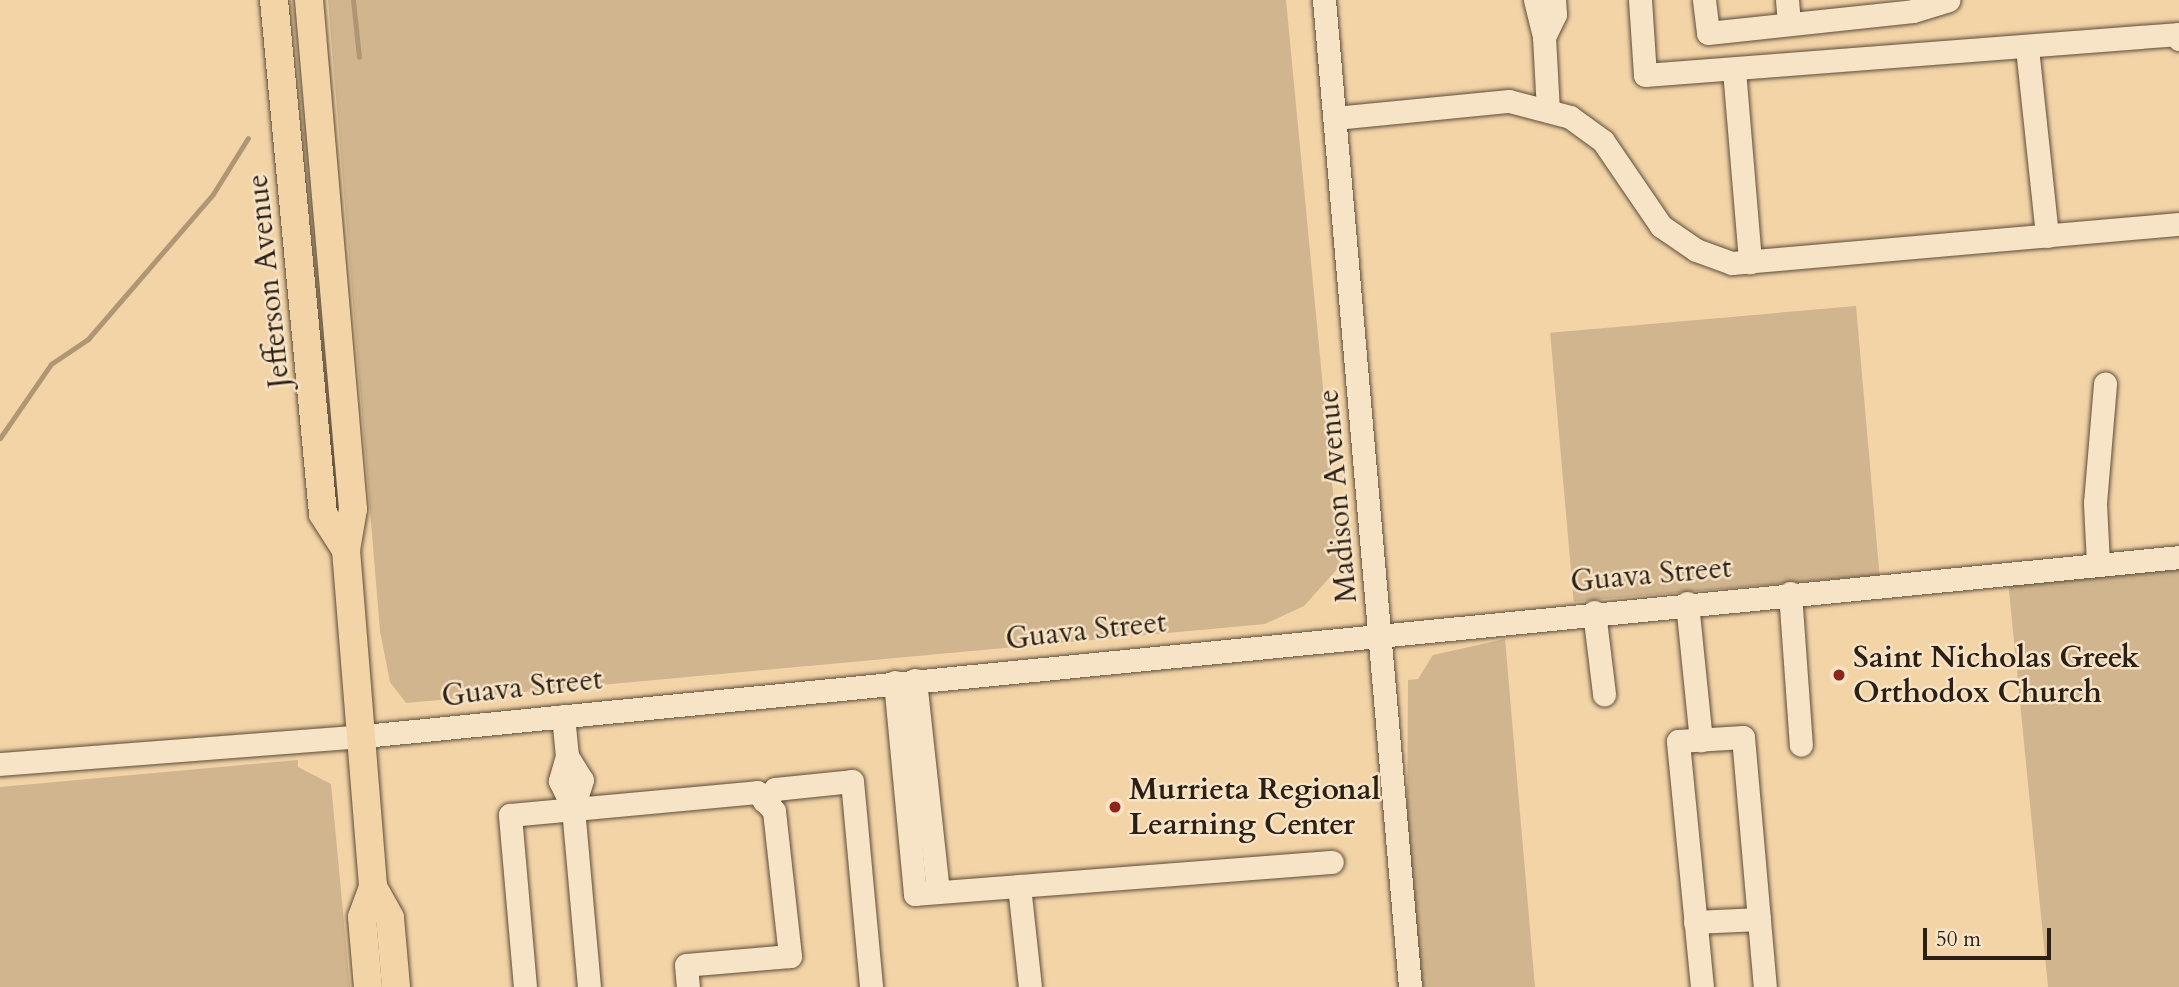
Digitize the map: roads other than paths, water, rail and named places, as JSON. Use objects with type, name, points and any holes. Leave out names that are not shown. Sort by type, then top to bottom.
[{"type":"main road","name":"Jefferson Avenue","points":[[274,0],[323,514],[346,550]]},
{"type":"main road","name":"Jefferson Avenue","points":[[309,0],[353,509],[346,550],[365,736],[373,887],[362,917],[368,987]]},
{"type":"main road","name":"Jefferson Avenue","points":[[373,887],[390,918],[396,987]]},
{"type":"street","name":"Madison Avenue","points":[[1324,0],[1383,632],[1410,987]]},
{"type":"street","points":[[1535,0],[1544,37],[1548,111]]},
{"type":"street","points":[[1544,37],[1555,14],[1553,0]]},
{"type":"street","points":[[1640,0],[1646,75],[2027,48],[2179,34],[2179,39]]},
{"type":"street","points":[[1704,0],[1708,33],[1913,11],[1948,0],[1958,0]]},
{"type":"street","points":[[1787,0],[1789,24]]},
{"type":"street","points":[[2027,48],[2047,236]]},
{"type":"street","points":[[1734,70],[1750,262]]},
{"type":"street","points":[[1335,118],[1509,101],[1570,117],[1603,141],[1661,226],[1696,250],[1732,263],[2179,224]]},
{"type":"street","points":[[2098,563],[2095,503],[2105,383]]},
{"type":"street","name":"Guava Street","points":[[0,764],[365,736],[1383,632],[2179,557]]},
{"type":"street","points":[[1790,593],[1801,745]]},
{"type":"street","points":[[1687,603],[1701,740]]},
{"type":"street","points":[[1594,612],[1604,694]]},
{"type":"street","points":[[905,681],[938,892]]},
{"type":"street","points":[[905,681],[915,894],[1332,862]]},
{"type":"street","points":[[563,716],[568,756],[560,781],[573,808],[589,987]]},
{"type":"street","points":[[1702,987],[1678,741],[1743,737],[1765,987]]},
{"type":"street","points":[[764,801],[775,789],[852,781],[871,987]]},
{"type":"street","points":[[525,987],[510,815],[757,792],[774,811],[790,956],[686,965],[688,987]]},
{"type":"street","points":[[1019,886],[1030,987]]},
{"type":"street","points":[[1695,922],[1759,919]]},
{"type":"waterway","points":[[353,0],[359,57]]},
{"type":"waterway","points":[[0,438],[51,364],[88,339],[213,194],[248,138]]},
{"type":"place","name":"Saint Nicholas Greek Orthodox Church","points":[[1839,675]]},
{"type":"place","name":"Murrieta Regional Learning Center","points":[[1115,807]]}]
